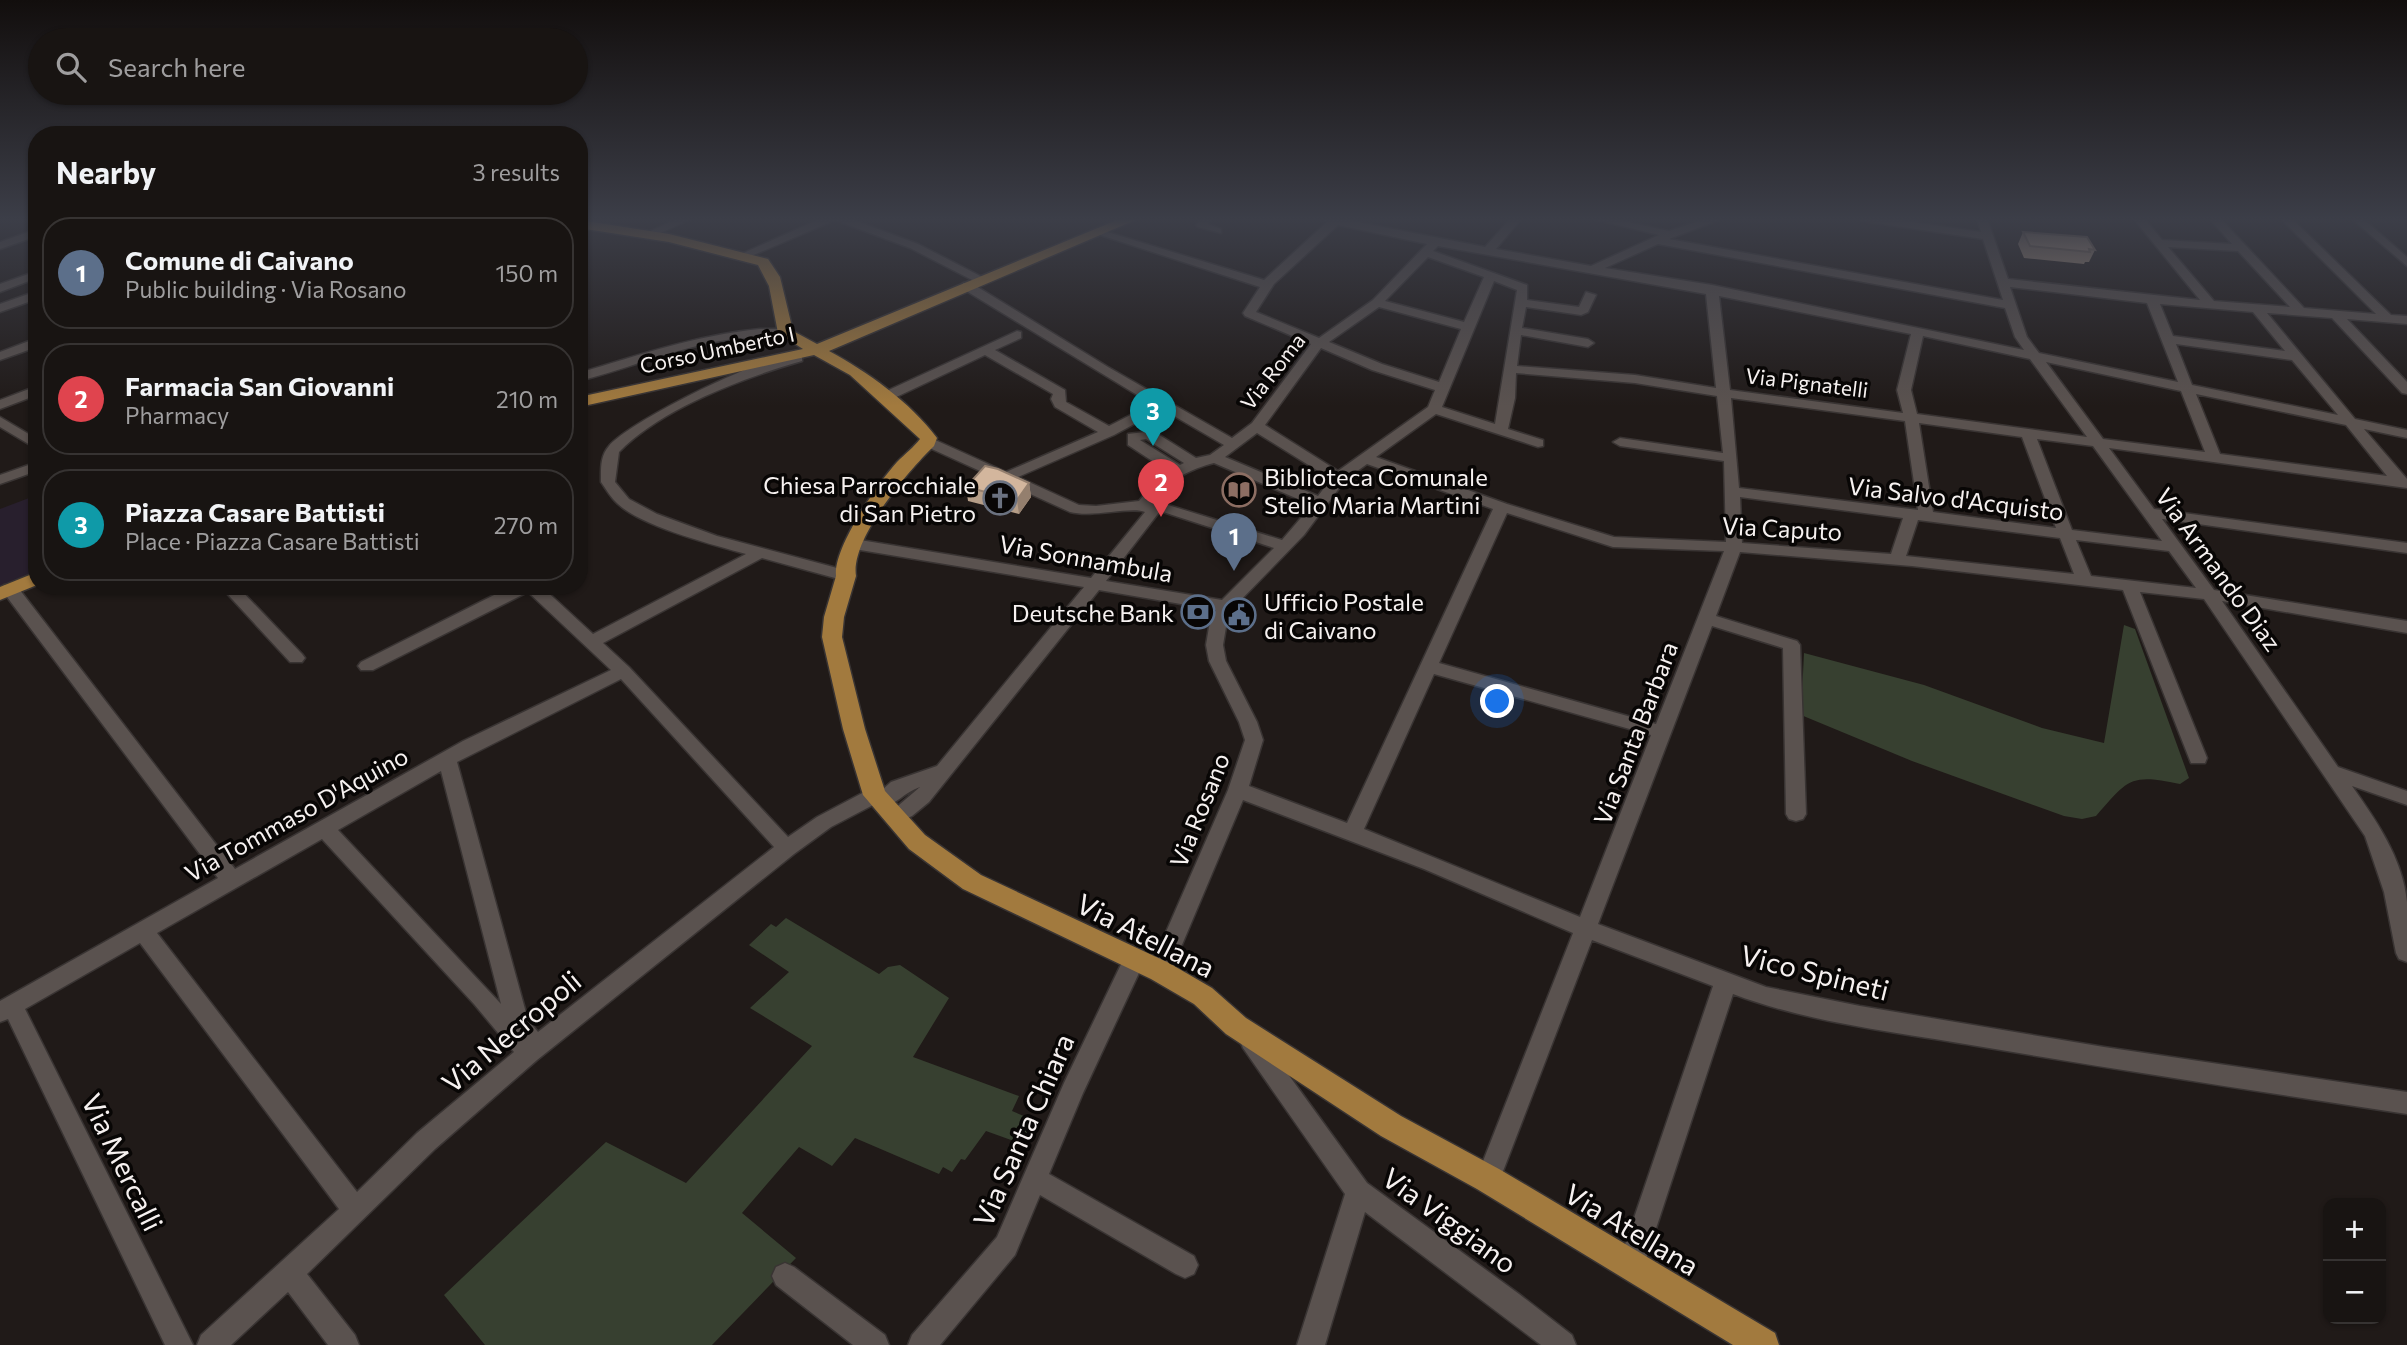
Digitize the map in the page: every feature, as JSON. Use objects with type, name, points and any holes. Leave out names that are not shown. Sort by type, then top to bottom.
[{"type":"main road","points":[[773,281],[786,333],[839,361],[916,423],[929,438],[928,443]]},
{"type":"main road","name":"Corso Umberto I","points":[[588,400],[817,350],[980,281]]},
{"type":"main road","name":"Via Atellana","points":[[928,443],[905,464],[881,493],[854,544],[834,617],[832,637],[854,729],[883,805],[935,858],[972,882],[1160,971],[1203,996],[1243,1030],[1391,1126],[1488,1179],[1763,1345]]},
{"type":"main road","points":[[5,592],[28,582]]},
{"type":"street","points":[[0,288],[19,281]]},
{"type":"street","points":[[1254,281],[1268,285]]},
{"type":"street","points":[[1272,281],[1249,313],[1377,368],[1443,388]]},
{"type":"street","name":"Via Roma","points":[[1147,504],[1152,492],[1180,472],[1194,463],[1215,458],[1258,426],[1320,343],[1377,303],[1398,281]]},
{"type":"street","points":[[1488,281],[1434,409],[1538,443]]},
{"type":"street","points":[[1500,432],[1508,398],[1515,330],[1523,288],[1506,281]]},
{"type":"street","points":[[1663,281],[2407,434]]},
{"type":"street","points":[[1878,281],[2010,305]]},
{"type":"street","points":[[2191,281],[2210,304]]},
{"type":"street","points":[[2272,281],[2299,310]]},
{"type":"street","points":[[2349,281],[2387,318]]},
{"type":"street","points":[[2002,282],[2152,300],[2407,320]]},
{"type":"street","name":"Via Armando Diaz","points":[[2002,282],[2021,337],[2210,596],[2374,832],[2402,911],[2407,953]]},
{"type":"street","points":[[967,286],[1023,332],[1233,444]]},
{"type":"street","name":"Via Santa Barbara","points":[[1488,1179],[1734,547],[1731,458],[1721,393],[1712,289]]},
{"type":"street","points":[[1522,303],[1581,311],[1590,295]]},
{"type":"street","points":[[0,308],[28,298]]},
{"type":"street","points":[[2152,300],[2214,457]]},
{"type":"street","points":[[1377,303],[1468,327]]},
{"type":"street","points":[[2256,307],[2348,421],[2405,485]]},
{"type":"street","points":[[2335,314],[2407,390]]},
{"type":"street","points":[[1515,330],[1588,343]]},
{"type":"street","points":[[885,397],[1023,332]]},
{"type":"street","points":[[588,375],[733,335],[786,333]]},
{"type":"street","points":[[1897,559],[1919,516],[1910,416],[1904,390],[1917,333]]},
{"type":"street","points":[[2167,339],[2294,356]]},
{"type":"street","points":[[0,356],[28,345]]},
{"type":"street","points":[[984,349],[1060,393],[1060,404],[1110,432]]},
{"type":"street","points":[[817,350],[774,364],[678,407],[629,434],[614,448],[609,457],[608,482],[624,502],[641,512],[711,539],[846,576]]},
{"type":"street","name":"Via Pignatelli","points":[[1510,369],[1635,379],[1721,393],[1910,416],[2405,485]]},
{"type":"street","points":[[0,405],[28,394]]},
{"type":"street","points":[[1004,478],[1110,432],[1162,404]]},
{"type":"street","name":"Via Rosano","points":[[1160,971],[1238,790],[1254,740],[1215,657],[1214,636],[1226,606],[1285,546],[1339,478],[1434,409]]},
{"type":"street","points":[[0,421],[28,439]]},
{"type":"street","points":[[1258,426],[1300,456],[1339,478]]},
{"type":"street","points":[[2027,432],[2084,580]]},
{"type":"street","points":[[1180,472],[1133,442],[1133,437],[1148,434],[1194,463]]},
{"type":"street","points":[[1620,442],[1731,458]]},
{"type":"street","points":[[928,443],[1057,503],[1085,511],[1147,504],[1217,523],[1285,546]]},
{"type":"street","points":[[1215,458],[1321,503]]},
{"type":"street","name":"Via Caputo","points":[[1364,458],[1502,508],[1614,542],[1734,547],[1897,559],[2247,599],[2407,627]]},
{"type":"street","points":[[0,480],[28,469]]},
{"type":"street","name":"Via Salvo d'Acquisto","points":[[1733,492],[2173,547]]},
{"type":"street","name":"Via Necropoli","points":[[211,1345],[356,1211],[426,1141],[533,1050],[787,848],[824,822],[883,805],[917,805],[937,782],[940,772],[957,756],[1153,512],[1147,504]]},
{"type":"street","points":[[1352,833],[1502,508]]},
{"type":"street","points":[[2149,513],[2407,548]]},
{"type":"street","name":"Via Sonnambula","points":[[854,544],[1226,606]]},
{"type":"street","points":[[592,642],[759,553]]},
{"type":"street","points":[[2129,585],[2197,758]]},
{"type":"street","points":[[5,592],[231,880]]},
{"type":"street","points":[[236,595],[296,658]]},
{"type":"street","points":[[367,666],[511,595]]},
{"type":"street","points":[[539,595],[623,671],[787,848]]},
{"type":"street","points":[[1707,619],[1791,645],[1796,814]]},
{"type":"street","points":[[1430,667],[1663,732]]},
{"type":"street","name":"Via Tommaso D'Aquino","points":[[6,1009],[447,759],[623,671]]},
{"type":"street","points":[[447,759],[518,1024],[533,1050]]},
{"type":"street","points":[[2332,772],[2407,798]]},
{"type":"street","name":"Vico Spineti","points":[[1238,790],[1352,833],[1587,929],[1765,996],[1860,1016],[2104,1058],[2407,1103]]},
{"type":"street","points":[[324,828],[533,1050]]},
{"type":"street","points":[[143,931],[356,1211]]},
{"type":"street","name":"Via Santa Chiara","points":[[922,1345],[1006,1246],[1072,1091],[1133,960]]},
{"type":"street","points":[[1631,1265],[1726,981]]},
{"type":"street","name":"Via Mercalli","points":[[6,1009],[179,1345]]},
{"type":"street","name":"Via Viggiano","points":[[1243,1030],[1358,1192],[1480,1280],[1562,1345]]},
{"type":"street","points":[[1035,1179],[1185,1265]]},
{"type":"street","points":[[1311,1345],[1358,1192]]},
{"type":"street","points":[[289,1272],[345,1345]]},
{"type":"street","points":[[785,1276],[875,1345]]},
{"type":"shaded area","points":[[28,498],[28,575],[0,586],[0,509]]},
{"type":"green space","points":[[2124,625],[2135,629],[2189,778],[2180,784],[2150,779],[2131,782],[2115,794],[2096,816],[2082,819],[2064,816],[1912,761],[1801,715],[1804,653],[1924,685],[2042,728],[2104,743]]},
{"type":"green space","points":[[786,918],[879,974],[888,967],[900,965],[949,998],[913,1057],[1019,1096],[1012,1111],[1033,1120],[1022,1144],[986,1131],[965,1160],[961,1159],[952,1172],[943,1167],[939,1174],[855,1138],[832,1166],[799,1147],[742,1213],[796,1258],[712,1345],[485,1345],[444,1295],[606,1142],[686,1183],[812,1046],[750,1008],[789,972],[749,945],[771,924],[776,927]]},
{"type":"building","points":[[985,466],[1029,483],[1017,500],[966,487]]},
{"type":"place","name":"Piazza Casare Battisti","points":[[1153,446]]},
{"type":"place","name":"Biblioteca Comunale Stelio Maria Martini","points":[[1239,490]]},
{"type":"place","name":"Chiesa Parrocchiale di San Pietro","points":[[1000,498]]},
{"type":"place","name":"Farmacia San Giovanni","points":[[1161,517]]},
{"type":"place","name":"Comune di Caivano","points":[[1234,571]]},
{"type":"place","name":"Deutsche Bank","points":[[1198,612]]},
{"type":"place","name":"Ufficio Postale di Caivano","points":[[1239,615]]}]
